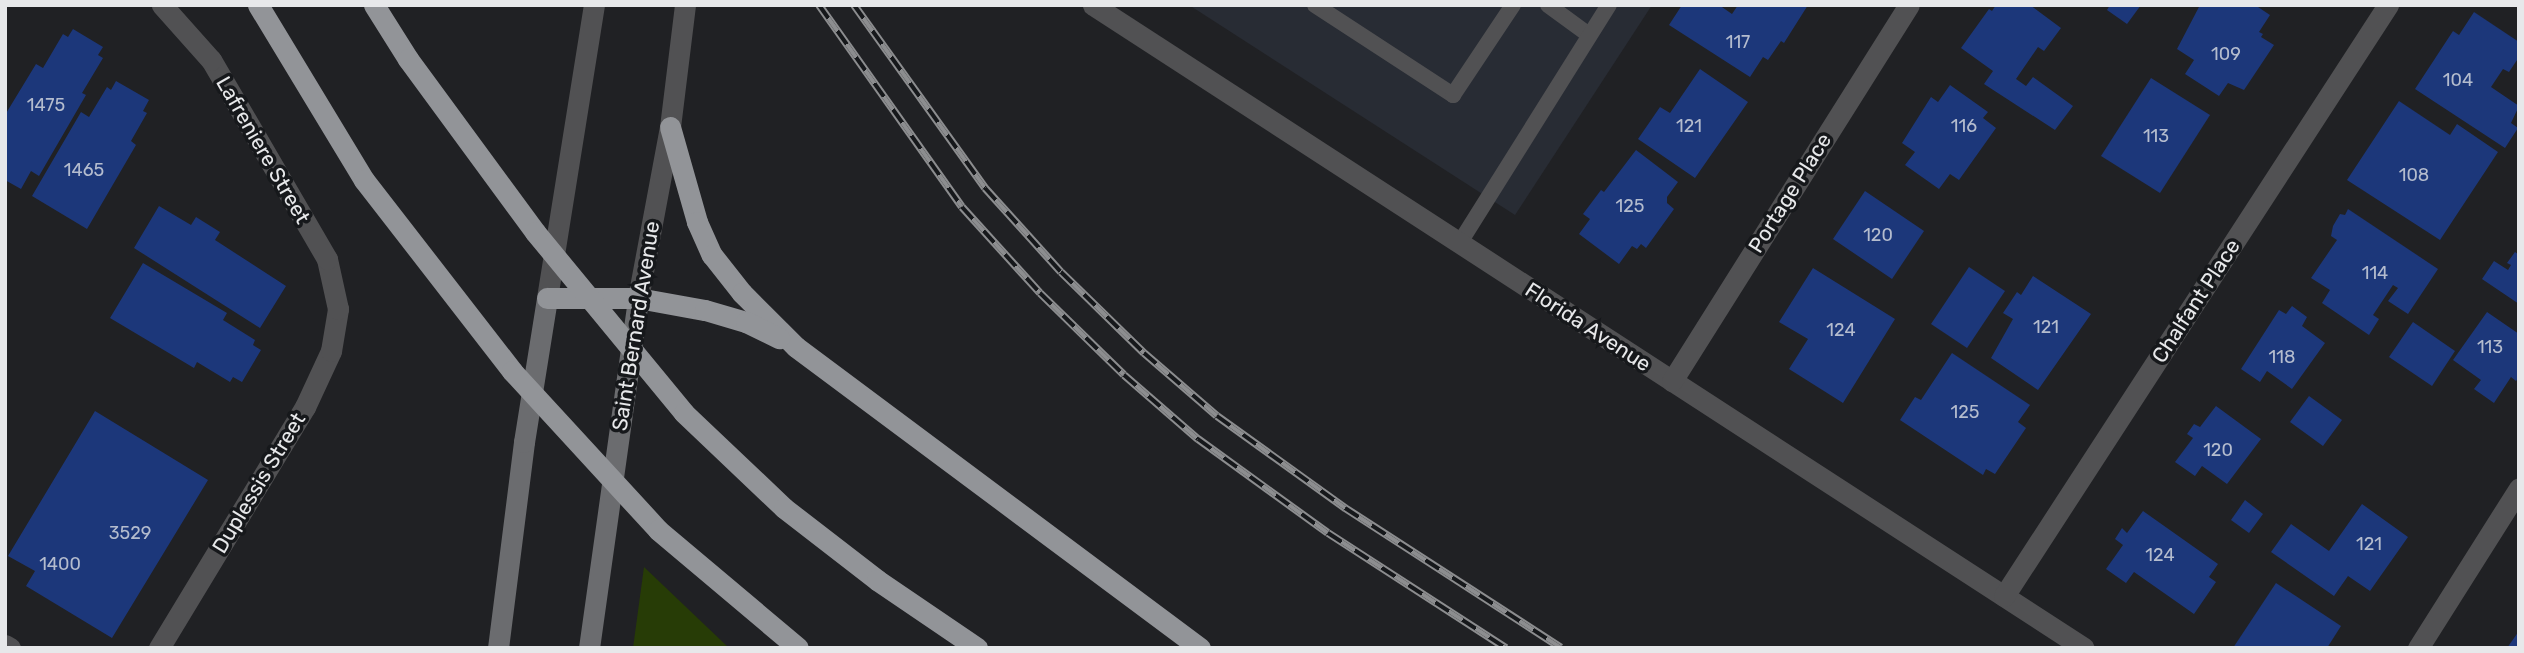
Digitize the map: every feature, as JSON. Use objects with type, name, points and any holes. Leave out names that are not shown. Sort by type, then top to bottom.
[{"type":"highway","points":[[258,5],[365,180],[512,371],[658,530],[798,648]]},
{"type":"highway","points":[[374,5],[408,59],[535,232],[684,413],[784,508],[877,580],[977,648]]},
{"type":"highway","points":[[670,127],[697,222],[712,255],[742,293],[796,347],[1200,648]]},
{"type":"highway","points":[[547,298],[638,298],[705,310],[746,322],[796,347]]},
{"type":"main road","points":[[498,648],[524,442],[547,298]]},
{"type":"main road","name":"Saint Bernard Avenue","points":[[589,648],[638,298]]},
{"type":"street","name":"Lafreniere Street","points":[[162,5],[211,60],[327,259],[338,309]]},
{"type":"street","points":[[547,298],[594,5]]},
{"type":"street","name":"Saint Bernard Avenue","points":[[638,298],[670,127],[685,5]]},
{"type":"street","name":"Florida Avenue","points":[[1093,5],[2084,648]]},
{"type":"street","name":"Portage Place","points":[[1672,381],[1909,5]]},
{"type":"street","name":"Chalfant Place","points":[[2004,596],[2388,5]]},
{"type":"street","name":"Duplessis Street","points":[[159,648],[305,407],[331,351],[338,309]]},
{"type":"street","points":[[2418,648],[2519,488]]},
{"type":"street","points":[[5,645],[10,648]]},
{"type":"lane","points":[[1315,5],[1452,95],[1513,5]]},
{"type":"lane","points":[[1548,5],[1589,35]]},
{"type":"lane","points":[[1460,244],[1609,5]]},
{"type":"shaded area","points":[[1189,5],[1652,5],[1515,215]]},
{"type":"green space","points":[[644,567],[729,648],[633,648]]},
{"type":"building","points":[[1682,5],[1719,5],[1732,14],[1738,5],[1808,5],[1784,43],[1781,41],[1768,60],[1763,57],[1750,77],[1669,25]]},
{"type":"building","points":[[1996,5],[2030,5],[2061,28],[2044,51],[2038,47],[2016,79],[2026,86],[2033,77],[2073,106],[2055,130],[1984,84],[1993,71],[1961,48],[1989,9],[1992,11]]},
{"type":"building","points":[[2110,5],[2141,5],[2127,24],[2107,10]]},
{"type":"building","points":[[2200,5],[2255,5],[2270,15],[2259,32],[2263,34],[2261,37],[2274,45],[2244,90],[2228,83],[2219,96],[2185,74],[2194,60],[2177,49]]},
{"type":"building","points":[[2474,12],[2519,42],[2519,57],[2509,72],[2503,69],[2491,87],[2519,106],[2511,123],[2518,128],[2505,148],[2415,89],[2453,31],[2459,35]]},
{"type":"building","points":[[73,29],[103,47],[98,55],[103,58],[82,93],[86,95],[39,176],[31,171],[21,189],[5,180],[5,115],[36,64],[43,68],[63,34],[68,37]]},
{"type":"building","points":[[1700,69],[1748,102],[1695,178],[1638,139],[1660,107],[1670,113]]},
{"type":"building","points":[[2151,78],[2210,115],[2160,193],[2101,156]]},
{"type":"building","points":[[116,81],[149,100],[143,111],[147,113],[131,141],[136,145],[87,229],[32,196],[81,112],[89,117],[107,87],[111,90]]},
{"type":"building","points":[[1950,85],[1988,112],[1983,118],[1996,128],[1959,180],[1950,174],[1939,189],[1905,165],[1915,152],[1902,143],[1931,97],[1938,102]]},
{"type":"building","points":[[2399,101],[2450,135],[2457,124],[2498,152],[2440,240],[2347,180]]},
{"type":"building","points":[[1636,150],[1678,182],[1667,197],[1667,203],[1674,209],[1646,248],[1641,244],[1637,249],[1632,246],[1619,264],[1579,234],[1590,219],[1583,214],[1601,190],[1604,192]]},
{"type":"building","points":[[1865,191],[1924,231],[1892,279],[1833,239]]},
{"type":"building","points":[[159,206],[191,225],[196,217],[220,232],[215,240],[286,286],[260,328],[134,248]]},
{"type":"building","points":[[2348,209],[2438,269],[2408,314],[2388,301],[2398,288],[2393,285],[2373,315],[2379,319],[2369,335],[2322,303],[2330,290],[2311,278],[2337,240],[2331,236],[2333,226],[2340,214],[2345,215]]},
{"type":"building","points":[[2515,252],[2519,255],[2519,304],[2482,279],[2494,261],[2508,270],[2511,265],[2507,263]]},
{"type":"building","points":[[143,263],[227,313],[223,320],[255,340],[253,345],[261,350],[242,382],[233,377],[230,382],[197,362],[194,368],[110,318]]},
{"type":"building","points":[[1969,267],[2005,291],[1967,348],[1931,324]]},
{"type":"building","points":[[1813,268],[1895,319],[1843,403],[1789,369],[1808,339],[1779,322]]},
{"type":"building","points":[[2033,276],[2091,314],[2038,390],[1991,358],[2013,319],[2003,313],[2017,292],[2021,295]]},
{"type":"building","points":[[2292,306],[2307,317],[2302,326],[2325,343],[2292,389],[2267,371],[2260,382],[2241,369],[2279,310],[2286,314]]},
{"type":"building","points":[[2487,312],[2519,334],[2519,377],[2516,381],[2511,377],[2494,403],[2474,389],[2481,380],[2453,360]]},
{"type":"building","points":[[2413,322],[2455,351],[2432,386],[2389,357]]},
{"type":"building","points":[[1952,353],[2030,405],[2018,422],[2026,428],[1995,474],[1986,469],[1983,475],[1900,420],[1915,397],[1921,400]]},
{"type":"building","points":[[2309,396],[2342,420],[2323,446],[2290,422]]},
{"type":"building","points":[[2216,406],[2261,439],[2227,484],[2202,466],[2195,476],[2175,462],[2193,438],[2187,434],[2194,424],[2200,427]]},
{"type":"building","points":[[95,411],[208,480],[112,638],[26,586],[35,571],[8,556]]},
{"type":"building","points":[[2245,500],[2263,514],[2249,533],[2231,520]]},
{"type":"building","points":[[2362,504],[2408,537],[2370,591],[2348,576],[2334,596],[2271,552],[2291,524],[2329,551]]},
{"type":"building","points":[[2143,511],[2218,564],[2209,577],[2216,582],[2194,614],[2134,572],[2126,583],[2106,569],[2123,545],[2115,539],[2122,528],[2127,533]]},
{"type":"building","points":[[2276,583],[2341,626],[2327,648],[2233,648]]},
{"type":"building","points":[[2519,631],[2519,648],[2507,648]]},
{"type":"railway","points":[[819,5],[962,207],[1040,293],[1124,375],[1198,439],[1328,533],[1506,648]]},
{"type":"railway","points":[[854,5],[985,188],[1061,272],[1144,353],[1217,416],[1345,508],[1561,648]]}]
